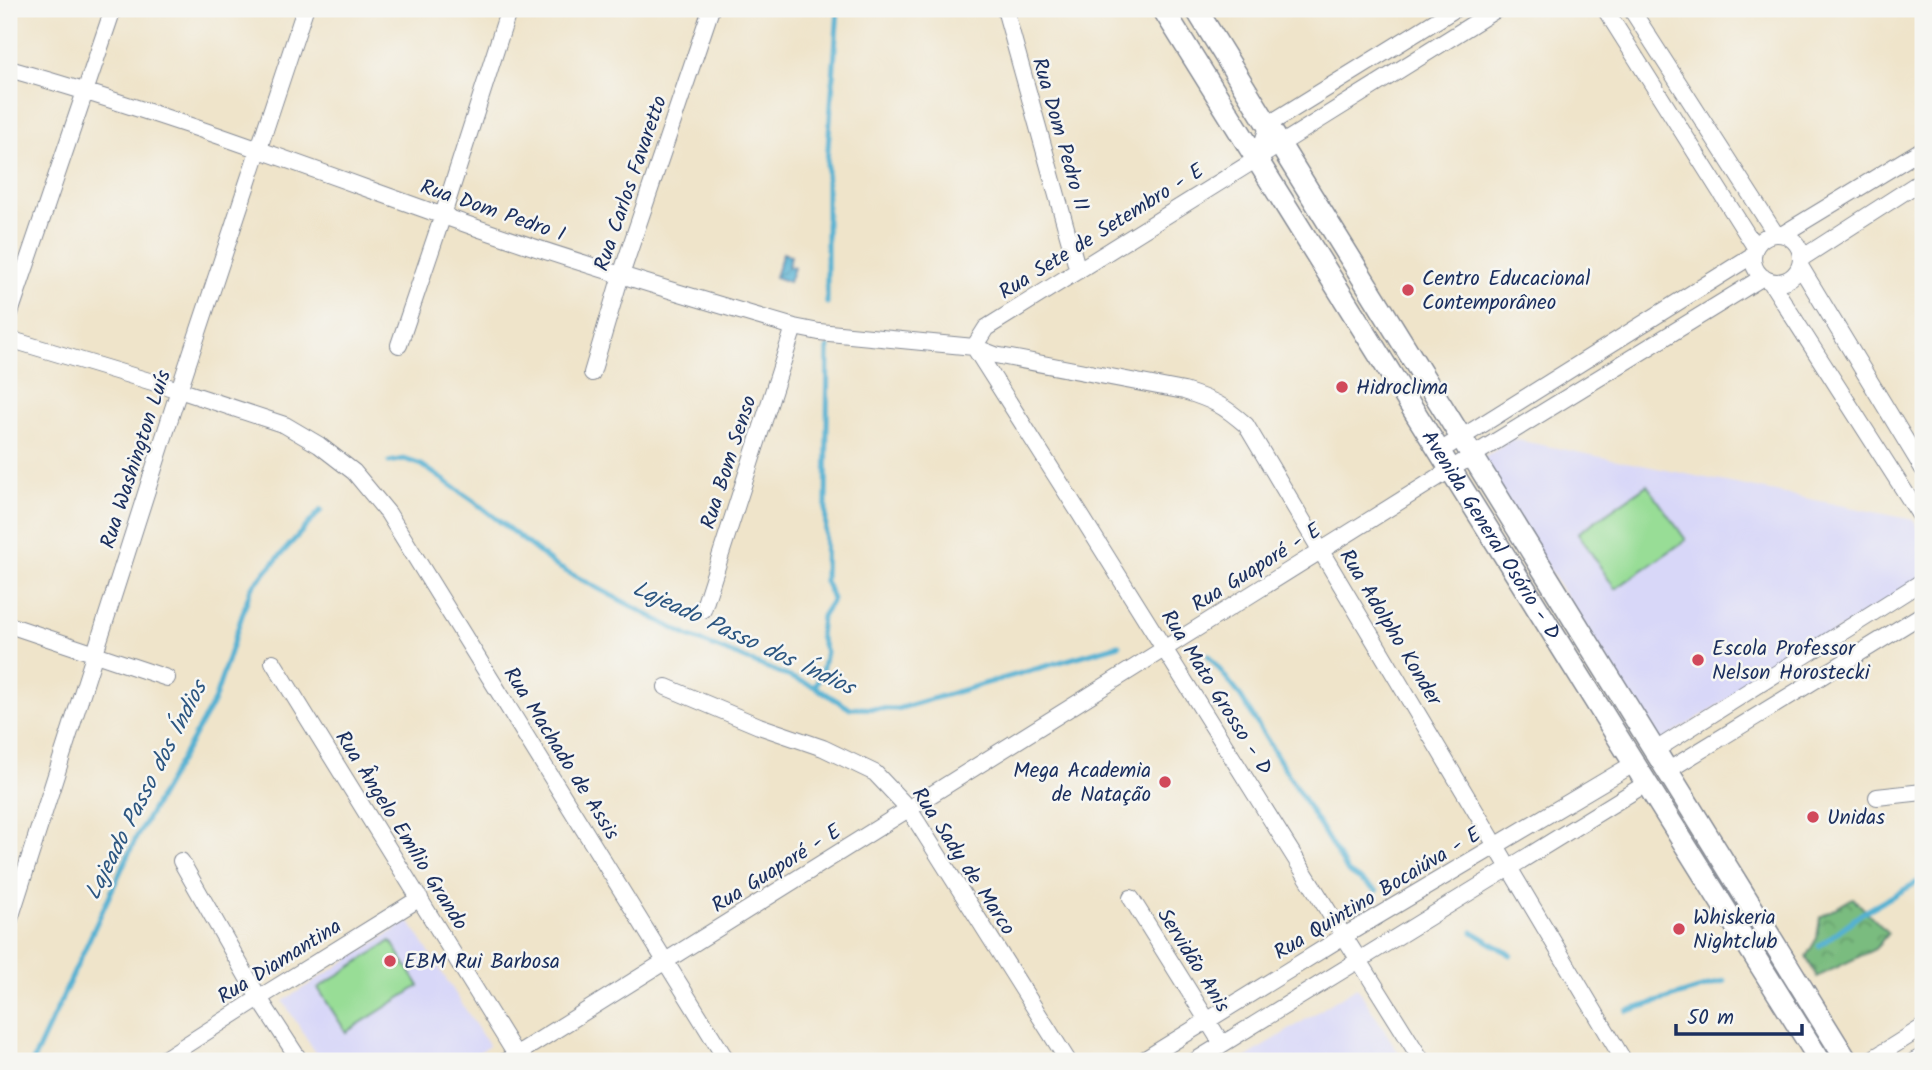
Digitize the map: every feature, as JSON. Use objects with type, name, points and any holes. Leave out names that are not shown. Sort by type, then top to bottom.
[{"type":"main road","name":"Avenida General Osório - D","points":[[1163,9],[1820,1061]]},
{"type":"main road","name":"Avenida General Osório - D","points":[[1196,9],[1847,1061]]},
{"type":"street","points":[[9,316],[113,9]]},
{"type":"street","name":"Rua Washington Luís","points":[[10,916],[305,9]]},
{"type":"street","points":[[399,345],[509,9]]},
{"type":"street","name":"Rua Carlos Favaretto","points":[[592,373],[621,275],[711,9]]},
{"type":"street","name":"Rua Dom Pedro II","points":[[1005,9],[1078,271]]},
{"type":"street","points":[[1257,159],[1269,124],[1455,9]]},
{"type":"street","name":"Rua Sete de Setembro - E","points":[[974,347],[986,328],[1497,9]]},
{"type":"street","points":[[1605,9],[1754,251],[1757,271],[1766,279],[1923,520]]},
{"type":"street","points":[[1631,9],[1779,234],[1797,243],[1801,250],[1801,262],[1797,272],[1785,281],[1766,279]]},
{"type":"street","name":"Rua Dom Pedro I","points":[[9,69],[85,90],[621,275],[794,327],[819,332],[974,347]]},
{"type":"street","points":[[1754,251],[1760,240],[1779,234],[1923,149]]},
{"type":"street","points":[[1801,262],[1923,180]]},
{"type":"street","name":"Rua Guaporé - E","points":[[511,1058],[1321,551],[1446,460],[1461,438],[1754,251]]},
{"type":"street","points":[[1801,262],[1923,469]]},
{"type":"street","name":"Rua Guaporé - E","points":[[1446,460],[1472,456],[1766,279]]},
{"type":"street","name":"Rua Bom Senso","points":[[703,610],[794,327]]},
{"type":"street","name":"Rua Machado de Assis","points":[[9,339],[285,425],[319,445],[354,472],[388,513],[727,1061]]},
{"type":"street","name":"Rua Adolpho Konder","points":[[974,347],[995,355],[1184,391],[1227,408],[1246,425],[1624,1061]]},
{"type":"street","name":"Rua Mato Grosso - D","points":[[974,347],[1422,1061]]},
{"type":"street","points":[[1654,751],[1923,581]]},
{"type":"street","points":[[1667,771],[1923,614]]},
{"type":"street","points":[[9,625],[167,678]]},
{"type":"street","name":"Rua Ângelo Emílio Grando","points":[[273,662],[420,898],[511,1058]]},
{"type":"street","points":[[1765,681],[1779,702]]},
{"type":"street","name":"Rua Sady de Marco","points":[[666,687],[758,726],[823,748],[875,773],[909,809],[1068,1061]]},
{"type":"street","name":"Rua Quintino Bocaiúva - E","points":[[1142,1061],[1344,936],[1635,763]]},
{"type":"street","points":[[1198,1060],[1647,783]]},
{"type":"street","points":[[1877,797],[1923,792]]},
{"type":"street","points":[[181,862],[259,998],[300,1061]]},
{"type":"street","name":"Rua Diamantina","points":[[161,1061],[420,898]]},
{"type":"street","name":"Servidão Anis","points":[[1130,898],[1223,1044]]},
{"type":"street","points":[[1869,1061],[1923,1027]]},
{"type":"street","points":[[1914,1061],[1923,1056]]},
{"type":"shaded area","name":"Escola Professor Nelson Horostecki","points":[[1512,439],[1914,520],[1923,536],[1923,577],[1658,743],[1481,460]]},
{"type":"shaded area","name":"EBM Rui Barbosa","points":[[409,921],[489,1046],[465,1061],[321,1061],[283,1001]]},
{"type":"shaded area","points":[[1357,987],[1404,1061],[1240,1061]]},
{"type":"green space","points":[[1647,485],[1686,540],[1615,589],[1578,533]]},
{"type":"green space","points":[[1853,898],[1888,933],[1875,949],[1817,977],[1806,957],[1817,938],[1820,917]]},
{"type":"green space","points":[[391,941],[419,986],[346,1032],[318,988]]},
{"type":"water","points":[[783,253],[791,256],[788,266],[794,268],[789,282],[775,277]]},
{"type":"waterway","points":[[827,303],[827,162],[838,9]]},
{"type":"waterway","points":[[815,687],[826,652],[820,636],[822,616],[833,599],[825,581],[828,347]]},
{"type":"waterway","name":"Lajeado Passo dos Índios","points":[[389,462],[404,459],[422,465],[475,502],[556,566],[688,636],[815,687],[849,708],[897,709],[1119,645]]},
{"type":"waterway","name":"Lajeado Passo dos Índios","points":[[33,1061],[136,838],[214,701],[251,588],[321,510]]},
{"type":"waterway","name":"Lajeado Passo dos Índios","points":[[1208,655],[1239,694],[1348,872],[1377,891]]},
{"type":"waterway","name":"Lajeado Passo dos Índios","points":[[1819,946],[1861,914],[1923,879]]},
{"type":"waterway","name":"Lajeado Passo dos Índios","points":[[1473,932],[1511,955]]},
{"type":"waterway","name":"Lajeado Passo dos Índios","points":[[1627,1011],[1725,981]]},
{"type":"place","name":"Centro Educacional Contemporâneo","points":[[1408,290]]},
{"type":"place","name":"Hidroclima","points":[[1342,387]]},
{"type":"place","name":"Escola Professor Nelson Horostecki","points":[[1698,660]]},
{"type":"place","name":"Mega Academia de Natação","points":[[1165,782]]},
{"type":"place","name":"Unidas","points":[[1813,817]]},
{"type":"place","name":"Whiskeria Nightclub","points":[[1679,929]]},
{"type":"place","name":"EBM Rui Barbosa","points":[[390,961]]}]
